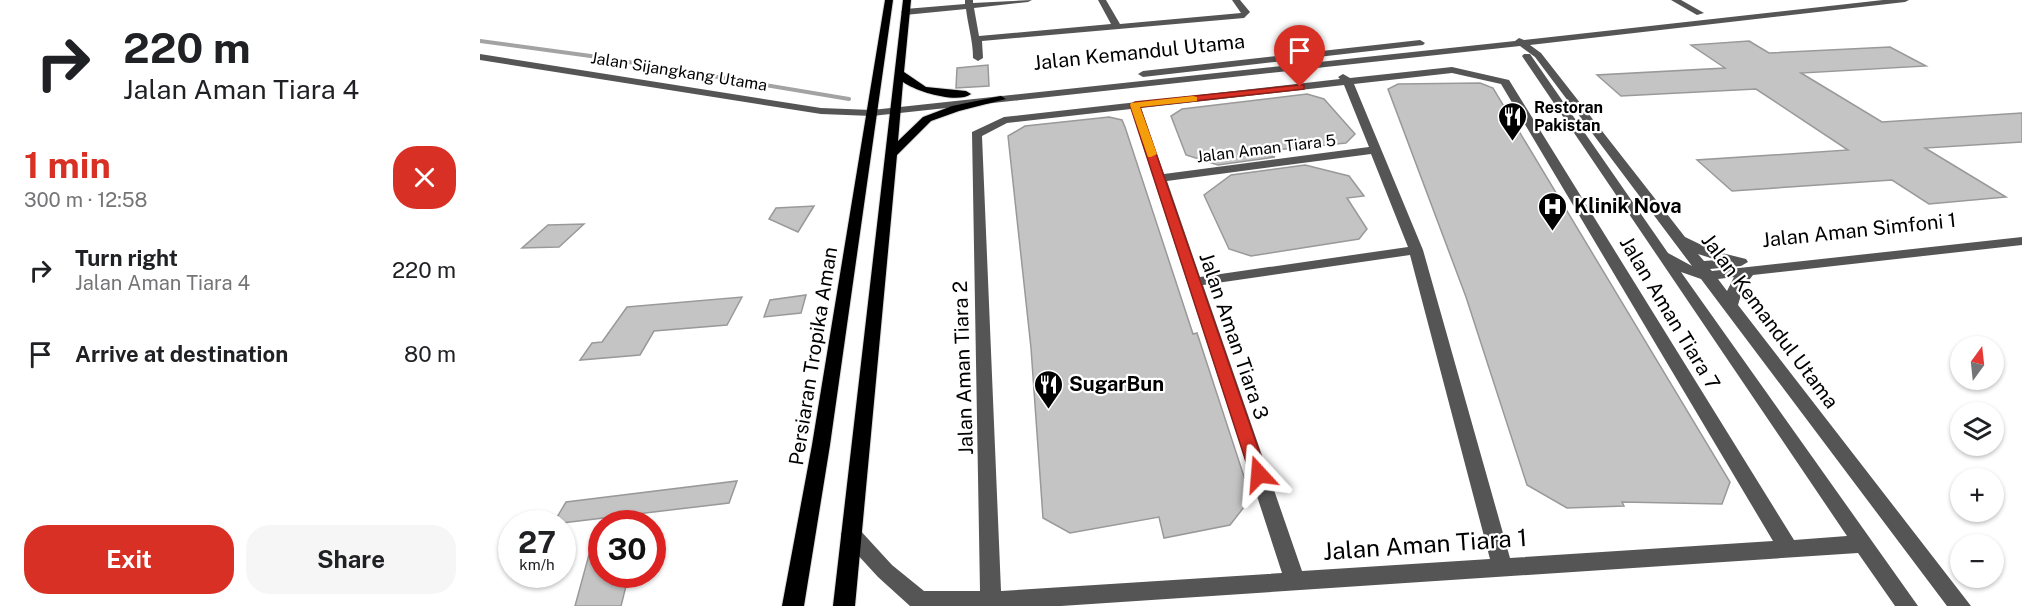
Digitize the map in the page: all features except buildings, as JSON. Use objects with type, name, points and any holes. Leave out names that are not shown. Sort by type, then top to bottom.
[{"type":"main road","name":"Persiaran Tropika Aman","points":[[794,606],[889,0]]},
{"type":"main road","points":[[844,606],[907,0]]},
{"type":"main road","points":[[900,74],[910,85],[918,89],[966,94]]},
{"type":"main road","points":[[892,153],[927,119],[956,108],[1001,99]]},
{"type":"street","points":[[905,12],[970,3],[1028,0]]},
{"type":"street","points":[[1102,0],[1118,28]]},
{"type":"street","points":[[977,39],[1244,15],[1246,12],[1236,0]]},
{"type":"street","points":[[1675,0],[1700,13]]},
{"type":"street","points":[[1611,23],[1825,0]]},
{"type":"street","points":[[1465,49],[1905,0]]},
{"type":"street","points":[[970,3],[978,58]]},
{"type":"street","points":[[1522,43],[1544,30]]},
{"type":"street","points":[[1465,49],[1522,43],[1552,44],[1567,37]]},
{"type":"street","name":"Jalan Kemandul Utama","points":[[897,106],[966,94],[1468,38],[1522,43],[1676,236],[1700,271],[1960,606]]},
{"type":"street","points":[[1522,43],[1663,256],[1907,606]]},
{"type":"street","name":"Jalan Kemandul Utama","points":[[872,108],[1001,99],[1465,49]]},
{"type":"street","name":"Jalan Sijangkang Utama","points":[[480,57],[835,112],[872,108]]},
{"type":"street","points":[[1293,69],[1317,70],[1342,75],[1348,82],[1416,250],[1502,567]]},
{"type":"street","name":"Jalan Aman Tiara 7","points":[[976,134],[1004,120],[1452,70],[1505,82],[1788,548]]},
{"type":"street","name":"Jalan Aman Tiara 3","points":[[1135,105],[1295,581]]},
{"type":"street","name":"Jalan Aman Tiara 2","points":[[976,134],[991,601]]},
{"type":"street","name":"Jalan Aman Tiara 5","points":[[1159,178],[1376,150]]},
{"type":"street","name":"Jalan Aman Simfoni 1","points":[[1749,267],[2022,231]]},
{"type":"street","points":[[1676,236],[1709,254],[1749,267],[1735,285],[1730,307]]},
{"type":"street","name":"Jalan Aman Simfoni 1","points":[[1700,271],[2022,241]]},
{"type":"street","points":[[1194,282],[1416,250]]},
{"type":"street","points":[[1663,256],[1700,271],[1685,288]]},
{"type":"street","name":"Jalan Aman Tiara 1","points":[[851,534],[885,571],[920,601],[991,601],[1862,543]]},
{"type":"waterway","points":[[480,41],[598,57],[849,99]]},
{"type":"slow traffic","points":[[1151,154],[1135,105],[1193,99]]},
{"type":"place","name":"Restoran Pakistan","points":[[1513,142]]},
{"type":"place","name":"Klinik Nova","points":[[1553,232]]},
{"type":"place","name":"SugarBun","points":[[1048,410]]},
{"type":"route","points":[[1259,474],[1135,105],[1300,87]]}]
